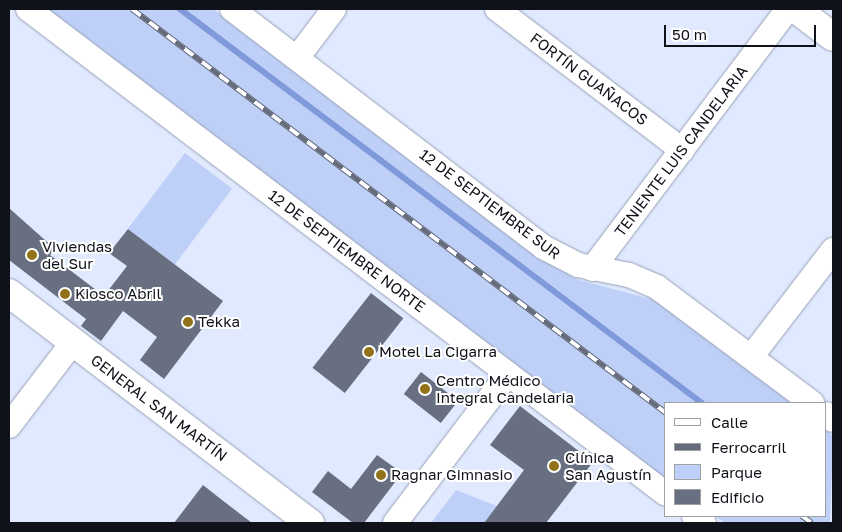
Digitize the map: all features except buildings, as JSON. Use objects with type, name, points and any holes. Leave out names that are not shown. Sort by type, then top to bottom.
[{"type":"main road","points":[[796,9],[833,37]]},
{"type":"main road","name":"GENERAL SAN MARTÍN","points":[[9,294],[310,523]]},
{"type":"street","name":"12 DE SEPTIEMBRE NORTE","points":[[28,9],[664,492]]},
{"type":"street","name":"12 DE SEPTIEMBRE SUR","points":[[232,9],[543,247],[567,261],[592,269],[629,275],[657,287],[811,402]]},
{"type":"street","points":[[297,58],[334,9]]},
{"type":"street","name":"FORTÍN GUAÑACOS","points":[[497,9],[682,150]]},
{"type":"street","name":"TENIENTE LUIS CANDELARIA","points":[[592,269],[788,9]]},
{"type":"street","points":[[751,357],[833,250]]},
{"type":"street","points":[[9,426],[72,342]]},
{"type":"street","points":[[394,523],[508,374]]},
{"type":"green space","points":[[44,9],[213,9],[548,263],[579,280],[655,300],[791,402],[664,402],[664,477]]},
{"type":"green space","points":[[185,153],[232,189],[175,264],[128,229]]},
{"type":"green space","points":[[827,431],[833,436],[830,523],[725,523],[716,517],[827,517]]},
{"type":"green space","points":[[456,490],[497,506],[484,523],[431,523]]},
{"type":"waterway","points":[[180,9],[701,402]]},
{"type":"railway","points":[[132,9],[664,411]]},
{"type":"railway","points":[[803,517],[812,523]]},
{"type":"place","name":"Viviendas del Sur","points":[[32,255]]},
{"type":"place","name":"Kiosco Abril","points":[[65,294]]},
{"type":"place","name":"Tekka","points":[[188,322]]},
{"type":"place","name":"Motel La Cigarra","points":[[369,352]]},
{"type":"place","name":"Centro Médico Integral Candelaria","points":[[425,389]]},
{"type":"place","name":"Clínica San Agustín","points":[[554,466]]},
{"type":"place","name":"Ragnar Gimnasio","points":[[381,475]]}]
